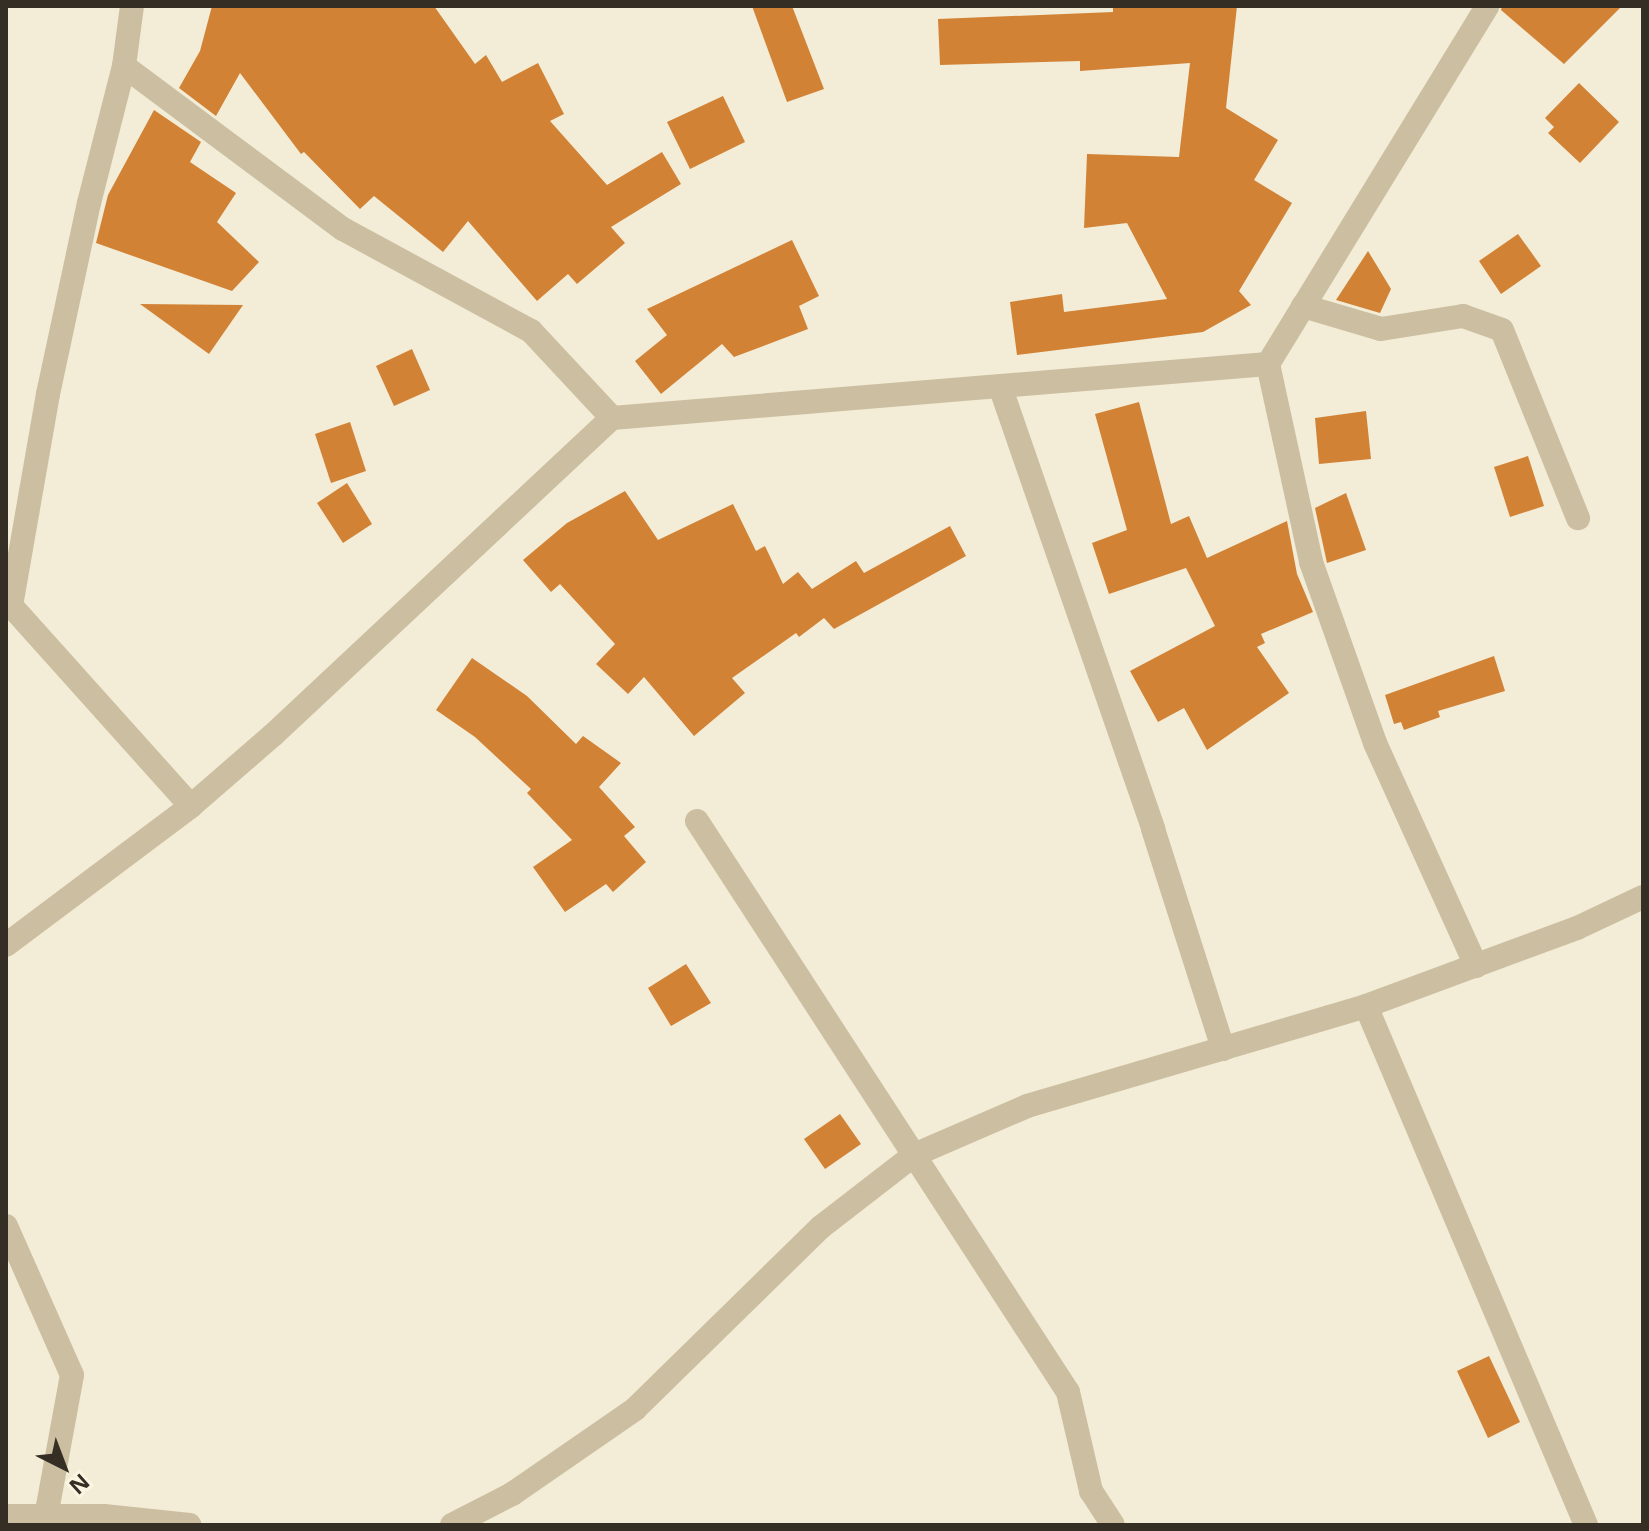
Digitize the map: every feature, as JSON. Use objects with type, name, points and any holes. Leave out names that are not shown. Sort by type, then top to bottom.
[{"type":"street","points":[[132,6],[124,66],[89,203],[51,379],[9,603],[191,806]]},
{"type":"street","points":[[1476,966],[1375,743],[1316,576],[1268,364],[1487,6]]},
{"type":"street","points":[[124,66],[343,229],[531,331],[612,418]]},
{"type":"street","points":[[1303,306],[1381,329],[1463,316],[1502,330],[1578,518]]},
{"type":"street","points":[[6,945],[191,806],[273,735],[612,418],[1268,364]]},
{"type":"street","points":[[1000,386],[1153,829],[1223,1049]]},
{"type":"street","points":[[697,821],[1068,1392],[1091,1491],[1113,1525]]},
{"type":"street","points":[[452,1525],[512,1494],[635,1409],[821,1227],[914,1155],[1027,1106],[1366,1006],[1577,928],[1643,897]]},
{"type":"street","points":[[1366,1006],[1586,1525]]},
{"type":"street","points":[[6,1226],[72,1375],[46,1516]]},
{"type":"street","points":[[6,1516],[190,1525]]},
{"type":"building","points":[[212,6],[434,6],[475,64],[486,55],[502,82],[538,63],[564,114],[550,121],[607,185],[662,152],[681,184],[611,227],[625,243],[577,284],[568,274],[537,301],[468,221],[443,252],[374,196],[360,209],[304,152],[301,154],[240,73],[216,116],[179,88],[200,51]]},
{"type":"building","points":[[752,6],[792,6],[824,89],[787,102]]},
{"type":"building","points":[[1113,6],[1237,6],[1226,108],[1278,140],[1254,180],[1292,203],[1239,291],[1251,305],[1203,332],[1017,355],[1010,302],[1062,294],[1064,312],[1167,299],[1127,223],[1084,228],[1087,154],[1179,157],[1190,63],[1080,71],[1080,61],[940,65],[938,19],[1113,12]]},
{"type":"building","points":[[1502,6],[1622,6],[1564,64],[1501,10]]},
{"type":"building","points":[[1579,83],[1619,122],[1580,163],[1548,133],[1554,127],[1545,118]]},
{"type":"building","points":[[723,96],[745,142],[690,169],[667,122]]},
{"type":"building","points":[[154,110],[201,142],[190,162],[236,193],[217,222],[259,262],[232,291],[96,243],[108,195]]},
{"type":"building","points":[[1518,234],[1541,266],[1501,294],[1479,261]]},
{"type":"building","points":[[792,240],[819,296],[799,306],[808,329],[734,357],[722,344],[661,394],[635,361],[667,335],[647,309]]},
{"type":"building","points":[[1368,251],[1391,289],[1380,313],[1336,300]]},
{"type":"building","points":[[140,304],[243,305],[209,354]]},
{"type":"building","points":[[412,349],[430,390],[394,406],[376,366]]},
{"type":"building","points":[[1139,402],[1171,524],[1189,516],[1207,558],[1287,521],[1297,574],[1313,612],[1261,634],[1265,643],[1257,647],[1289,693],[1207,750],[1184,708],[1158,722],[1130,671],[1215,626],[1186,568],[1109,594],[1092,543],[1127,530],[1095,414]]},
{"type":"building","points":[[1366,411],[1371,459],[1319,464],[1315,418]]},
{"type":"building","points":[[350,422],[366,471],[331,483],[315,434]]},
{"type":"building","points":[[1528,456],[1544,506],[1510,517],[1494,467]]},
{"type":"building","points":[[347,483],[372,524],[343,543],[317,503]]},
{"type":"building","points":[[625,491],[658,540],[733,504],[756,551],[765,546],[783,584],[798,572],[812,589],[856,561],[864,573],[950,526],[966,556],[834,629],[824,618],[799,637],[796,633],[732,678],[745,693],[694,736],[644,677],[628,694],[596,664],[615,644],[560,584],[551,592],[523,560],[567,523]]},
{"type":"building","points":[[1346,493],[1366,550],[1327,563],[1315,508]]},
{"type":"building","points":[[1494,656],[1505,691],[1438,711],[1440,717],[1404,730],[1401,722],[1394,724],[1385,695]]},
{"type":"building","points":[[472,658],[527,696],[576,744],[583,736],[621,763],[599,787],[635,827],[624,836],[646,862],[613,892],[606,884],[565,912],[533,867],[572,840],[527,793],[531,789],[475,737],[436,710]]},
{"type":"building","points":[[686,964],[711,1003],[671,1026],[648,988]]},
{"type":"building","points":[[840,1114],[861,1144],[825,1169],[804,1139]]},
{"type":"building","points":[[1489,1356],[1520,1422],[1488,1438],[1457,1371]]}]
